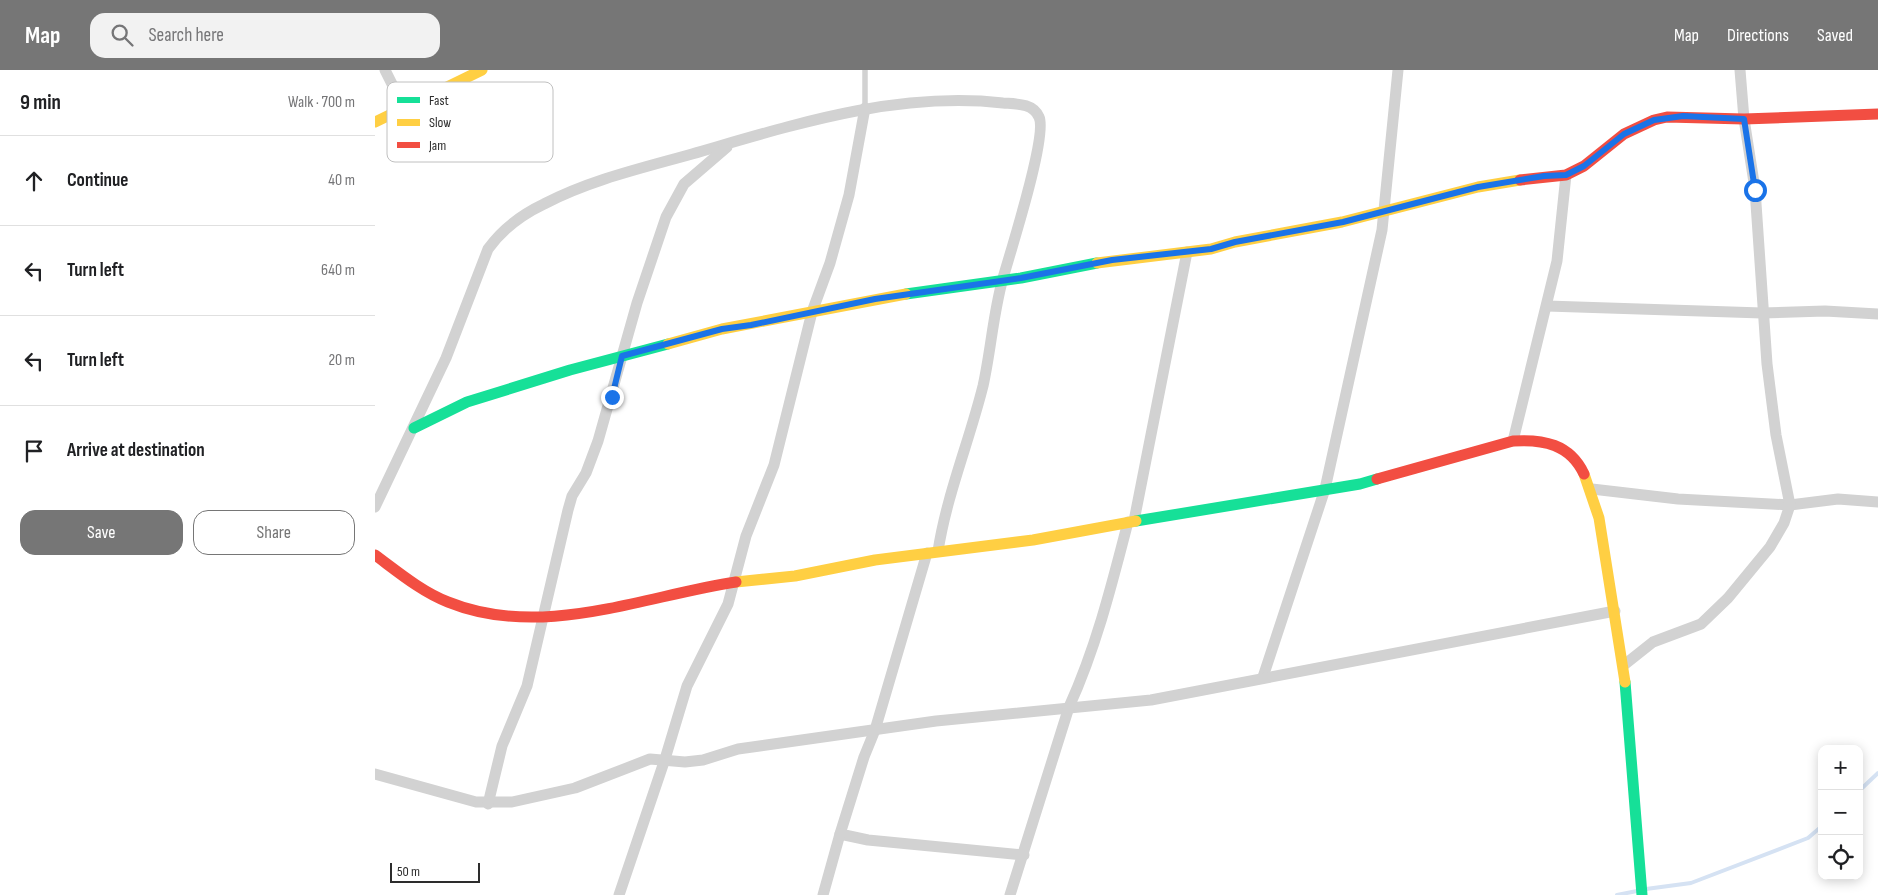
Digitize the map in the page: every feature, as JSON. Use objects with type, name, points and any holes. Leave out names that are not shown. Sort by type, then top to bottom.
[{"type":"street","points":[[385,70],[391,82]]},
{"type":"street","points":[[457,82],[482,70]]},
{"type":"street","points":[[1263,677],[1325,489],[1376,258],[1384,210],[1398,70]]},
{"type":"street","points":[[1624,665],[1653,642],[1701,624],[1728,598],[1770,547],[1784,523],[1790,505],[1776,435],[1762,313],[1755,190],[1744,119],[1740,70]]},
{"type":"street","points":[[375,507],[446,358],[488,249],[510,223],[545,203],[587,185],[733,143],[865,108],[932,101],[965,100],[1023,105],[1036,112],[1041,122],[1040,139],[1025,203],[1002,281],[983,384],[933,552],[875,730],[864,757],[823,895]]},
{"type":"street","points":[[619,895],[665,759],[687,686],[728,604],[746,536],[774,465],[812,312],[830,263],[846,204],[865,108]]},
{"type":"street","points":[[414,428],[467,402],[622,356],[722,329],[875,299],[1002,281],[1112,260],[1187,252],[1343,222],[1478,187],[1544,176],[1566,175],[1584,166],[1624,134],[1654,120],[1683,116],[1744,119],[1878,114]]},
{"type":"street","points":[[375,122],[387,116]]},
{"type":"street","points":[[488,804],[502,746],[527,686],[572,496],[586,473],[598,441],[622,356],[661,233],[675,198],[692,175],[733,143]]},
{"type":"street","points":[[1513,441],[1557,261],[1566,175]]},
{"type":"street","points":[[1010,895],[1024,856],[1069,707],[1081,680],[1101,620],[1131,521],[1187,252]]},
{"type":"street","points":[[1547,306],[1762,313],[1825,311],[1878,314]]},
{"type":"street","points":[[375,555],[414,583],[447,602],[462,608],[502,615],[543,617],[584,613],[734,582],[795,576],[875,560],[1033,540],[1131,521],[1360,484],[1513,441],[1536,438],[1549,440],[1561,446],[1575,459],[1593,489],[1624,665],[1642,895]]},
{"type":"street","points":[[1593,489],[1678,499],[1790,505],[1838,499],[1878,502]]},
{"type":"street","points":[[375,774],[488,804],[512,802],[575,788],[650,759],[685,762],[703,760],[738,749],[936,721],[1151,700],[1615,611]]},
{"type":"street","points":[[840,834],[868,840],[1024,856]]},
{"type":"lane","points":[[865,70],[865,108]]},
{"type":"waterway","points":[[1860,790],[1878,773]]},
{"type":"waterway","points":[[1646,889],[1691,883],[1808,838],[1818,829]]},
{"type":"waterway","points":[[1617,895],[1637,891]]},
{"type":"traffic: fast","points":[[906,294],[1021,278],[1097,263]]},
{"type":"traffic: fast","points":[[414,428],[467,402],[570,370],[668,344]]},
{"type":"traffic: fast","points":[[1136,521],[1360,484],[1377,479]]},
{"type":"traffic: fast","points":[[1625,682],[1642,895]]},
{"type":"traffic: slow","points":[[457,82],[482,70]]},
{"type":"traffic: slow","points":[[375,122],[387,116]]},
{"type":"traffic: slow","points":[[1097,263],[1211,249],[1235,242],[1342,222],[1478,187],[1520,180]]},
{"type":"traffic: slow","points":[[668,344],[722,329],[906,294]]},
{"type":"traffic: slow","points":[[1584,474],[1599,518],[1625,682]]},
{"type":"traffic: slow","points":[[736,582],[795,576],[875,560],[1033,540],[1136,521]]},
{"type":"traffic: jam","points":[[1520,180],[1566,175],[1584,166],[1624,134],[1654,120],[1667,117],[1744,119],[1878,114]]},
{"type":"traffic: jam","points":[[1377,479],[1513,441],[1535,441],[1555,446],[1571,456],[1584,474]]},
{"type":"traffic: jam","points":[[375,555],[401,575],[438,598],[484,613],[520,617],[592,612],[736,582]]},
{"type":"route","points":[[612,397],[622,356],[722,329],[751,325],[875,299],[1021,278],[1112,260],[1211,249],[1273,234],[1343,222],[1478,187],[1544,176],[1566,175],[1584,166],[1609,143],[1624,134],[1640,125],[1667,117],[1744,119],[1755,190]]}]
